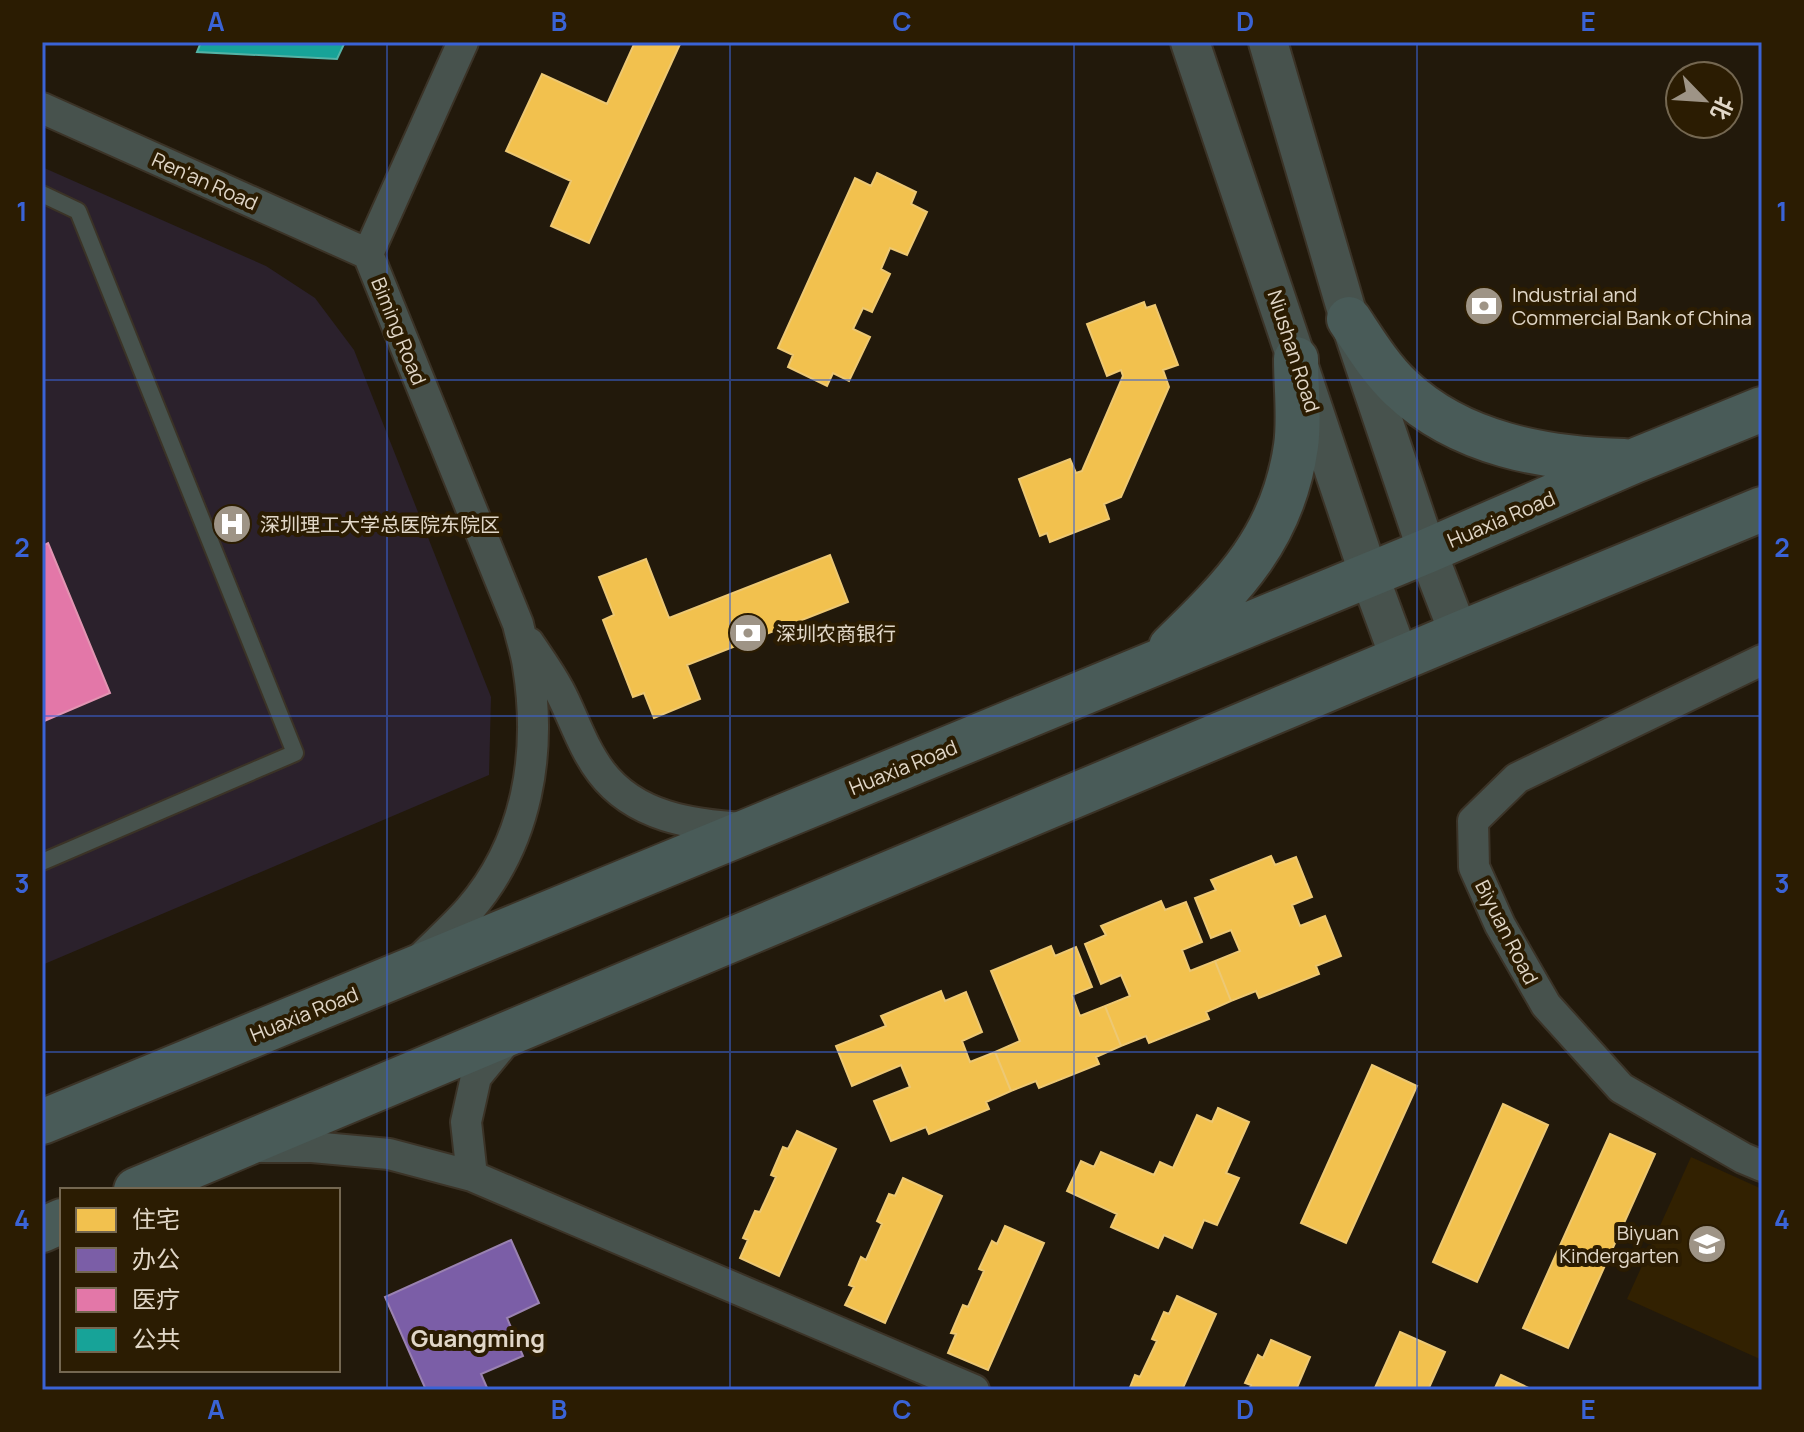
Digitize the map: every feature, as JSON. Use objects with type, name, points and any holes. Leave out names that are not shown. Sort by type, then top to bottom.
[{"type":"main road","points":[[1349,319],[1377,361],[1402,388],[1431,411],[1463,430],[1550,456],[1634,461]]},
{"type":"main road","points":[[1155,663],[1216,604],[1249,564],[1271,529],[1287,492],[1297,443],[1296,359]]},
{"type":"main road","name":"Huaxia Road","points":[[42,1122],[1427,551],[1762,409]]},
{"type":"main road","points":[[141,1188],[1459,634],[1741,527],[1762,509]]},
{"type":"street","name":"Biming Road","points":[[408,971],[469,909],[496,872],[514,838],[526,796],[532,747],[528,664],[518,624],[368,254],[463,42]]},
{"type":"street","name":"Niushan Road","points":[[1190,42],[1400,659]]},
{"type":"street","points":[[1268,42],[1349,319],[1427,551],[1459,634]]},
{"type":"street","name":"Ren'an Road","points":[[42,108],[368,254]]},
{"type":"street","name":"Biming Road","points":[[518,624],[558,689],[601,772],[622,794],[653,812],[682,821],[754,828]]},
{"type":"street","name":"Biyuan Road","points":[[1762,660],[1517,778],[1473,821],[1474,867],[1500,925],[1546,1005],[1621,1088],[1762,1166]]},
{"type":"street","points":[[472,1176],[466,1122],[476,1077],[513,1032]]},
{"type":"street","points":[[238,1148],[312,1147],[389,1154],[472,1176],[974,1390]]},
{"type":"lane","points":[[42,194],[78,211],[295,753],[42,862]]},
{"type":"shaded area","name":"深圳理工大学总医院东院区","points":[[42,167],[266,266],[315,298],[354,350],[491,697],[489,775],[42,965]]},
{"type":"shaded area","name":"Biyuan Kindergarten","points":[[1691,1157],[1762,1189],[1762,1360],[1627,1299]]},
{"type":"building: 住宅","points":[[635,42],[681,42],[589,243],[551,226],[571,181],[506,151],[542,74],[607,104]]},
{"type":"building: 住宅","points":[[877,173],[916,192],[911,204],[927,212],[907,255],[890,248],[881,269],[890,274],[872,312],[863,308],[853,329],[870,337],[849,381],[833,373],[827,386],[788,367],[793,355],[778,348],[855,178],[871,186]]},
{"type":"building: 住宅","points":[[1144,302],[1146,308],[1155,305],[1178,365],[1163,370],[1169,387],[1121,497],[1104,504],[1109,519],[1050,542],[1047,533],[1040,536],[1019,479],[1070,459],[1076,473],[1082,471],[1123,376],[1121,370],[1107,376],[1087,324]]},
{"type":"building: 住宅","points":[[830,555],[848,602],[687,665],[700,699],[654,718],[644,693],[633,697],[603,620],[614,615],[599,577],[646,559],[669,618]]},
{"type":"building: 住宅","points":[[1271,856],[1275,865],[1296,857],[1312,897],[1292,905],[1300,926],[1325,916],[1341,956],[1316,966],[1319,974],[1259,998],[1256,991],[1231,1001],[1215,961],[1240,951],[1231,930],[1211,938],[1195,898],[1216,890],[1211,880]]},
{"type":"building: 住宅","points":[[1161,901],[1165,910],[1186,902],[1202,942],[1182,950],[1190,971],[1215,961],[1231,1001],[1206,1012],[1209,1019],[1149,1043],[1146,1036],[1121,1046],[1105,1006],[1130,996],[1121,975],[1101,984],[1085,944],[1106,935],[1101,926]]},
{"type":"building: 住宅","points":[[1051,946],[1055,956],[1076,947],[1092,987],[1072,995],[1080,1016],[1105,1006],[1121,1046],[1096,1057],[1099,1064],[1039,1088],[1036,1081],[1011,1091],[995,1052],[1020,1041],[991,971]]},
{"type":"building: 住宅","points":[[941,991],[945,1001],[966,992],[982,1032],[962,1041],[970,1062],[995,1052],[1011,1091],[986,1102],[989,1109],[929,1134],[926,1127],[891,1141],[874,1101],[910,1087],[901,1065],[852,1086],[836,1046],[886,1026],[881,1016]]},
{"type":"building: 住宅","points":[[1372,1065],[1417,1086],[1346,1243],[1301,1223]]},
{"type":"building: 住宅","points":[[1503,1104],[1548,1125],[1477,1282],[1433,1262]]},
{"type":"building: 住宅","points":[[1218,1108],[1249,1122],[1226,1173],[1239,1178],[1217,1225],[1204,1220],[1192,1248],[1164,1235],[1158,1248],[1111,1227],[1117,1214],[1067,1191],[1081,1161],[1094,1167],[1101,1152],[1154,1175],[1160,1162],[1173,1168],[1197,1115],[1212,1122]]},
{"type":"building: 住宅","points":[[797,1131],[836,1149],[779,1276],[740,1258],[748,1240],[743,1238],[755,1211],[760,1212],[776,1177],[771,1175],[783,1147],[788,1149]]},
{"type":"building: 住宅","points":[[1610,1134],[1655,1154],[1568,1348],[1523,1328]]},
{"type":"building: 住宅","points":[[903,1178],[942,1196],[885,1323],[845,1305],[854,1287],[849,1285],[861,1257],[866,1260],[882,1224],[877,1221],[889,1194],[895,1196]]},
{"type":"building: 住宅","points":[[1005,1226],[1044,1243],[988,1370],[948,1353],[956,1334],[951,1333],[963,1305],[968,1307],[984,1271],[979,1269],[992,1241],[997,1244]]},
{"type":"building: 住宅","points":[[1177,1296],[1216,1314],[1182,1390],[1129,1390],[1135,1375],[1140,1377],[1157,1341],[1152,1339],[1164,1312],[1169,1314]]},
{"type":"building: 住宅","points":[[1400,1332],[1445,1352],[1428,1390],[1374,1390]]},
{"type":"building: 住宅","points":[[1271,1340],[1310,1357],[1296,1390],[1249,1390],[1251,1385],[1245,1383],[1258,1355],[1263,1358]]},
{"type":"building: 住宅","points":[[1501,1375],[1533,1390],[1494,1390]]},
{"type":"building: 办公","points":[[511,1240],[539,1303],[507,1318],[523,1356],[481,1374],[488,1390],[426,1390],[385,1297]]},
{"type":"building: 医疗","points":[[48,543],[110,693],[42,722],[42,546]]},
{"type":"building: 公共","points":[[201,42],[345,42],[337,59],[197,52]]},
{"type":"place","name":"Industrial and Commercial Bank of China","points":[[1484,306]]},
{"type":"place","name":"深圳理工大学总医院东院区","points":[[232,524]]},
{"type":"place","name":"深圳农商银行","points":[[748,633]]},
{"type":"place","name":"Biyuan Kindergarten","points":[[1707,1244]]},
{"type":"district","name":"Guangming","points":[[478,1337]]}]
